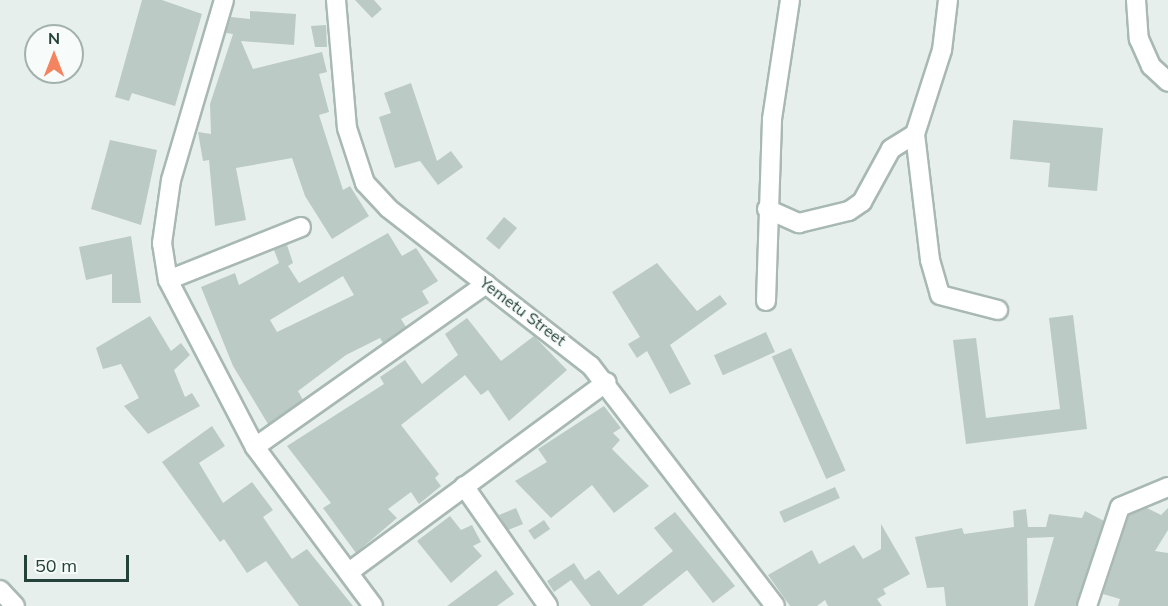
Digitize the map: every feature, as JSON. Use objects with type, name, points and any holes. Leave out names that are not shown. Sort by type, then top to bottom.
[{"type":"street","points":[[224,0],[171,180],[162,243],[168,280],[255,447],[373,606]]},
{"type":"street","name":"Yemetu Street","points":[[336,0],[347,128],[365,183],[388,208],[607,382],[775,606]]},
{"type":"street","points":[[766,301],[767,209],[772,119],[790,0]]},
{"type":"street","points":[[948,0],[942,50],[915,134],[935,289],[948,299],[998,310]]},
{"type":"street","points":[[1136,0],[1139,39],[1151,66],[1168,82]]},
{"type":"street","points":[[767,209],[799,223],[849,211],[862,201],[885,156],[915,134]]},
{"type":"street","points":[[168,280],[301,227]]},
{"type":"street","points":[[255,447],[486,284]]},
{"type":"street","points":[[349,572],[607,382]]},
{"type":"street","points":[[464,486],[549,606]]},
{"type":"street","points":[[1087,606],[1120,507],[1168,487]]},
{"type":"street","points":[[0,590],[15,606]]},
{"type":"building","points":[[142,0],[162,0],[202,14],[175,106],[132,93],[129,101],[115,97]]},
{"type":"building","points":[[355,0],[374,0],[382,9],[372,18]]},
{"type":"building","points":[[250,11],[296,14],[294,45],[241,41],[253,69],[322,52],[327,72],[319,74],[329,112],[319,115],[343,190],[350,186],[369,216],[332,239],[305,196],[292,158],[236,168],[246,220],[215,226],[209,160],[203,161],[198,132],[211,134],[210,104],[233,34],[226,33],[231,17],[250,19]]},
{"type":"building","points":[[326,25],[327,47],[315,47],[311,26]]},
{"type":"building","points":[[411,83],[437,161],[451,151],[463,167],[438,185],[420,161],[395,168],[379,117],[391,113],[384,93]]},
{"type":"building","points":[[1013,120],[1103,128],[1097,191],[1048,187],[1050,163],[1010,159]]},
{"type":"building","points":[[110,140],[157,150],[141,225],[91,209]]},
{"type":"building","points":[[504,217],[517,228],[499,249],[486,238]]},
{"type":"building","points":[[388,233],[402,256],[416,248],[438,281],[422,291],[429,303],[401,319],[406,327],[383,343],[380,338],[346,355],[298,391],[303,400],[268,424],[233,366],[201,287],[235,273],[239,285],[279,263],[274,250],[287,245],[293,263],[288,266],[299,283]],"holes":[[[343,276],[354,295],[277,332],[270,320]]]},
{"type":"building","points":[[131,236],[141,303],[112,303],[112,274],[86,280],[79,247]]},
{"type":"building","points":[[657,263],[697,311],[720,295],[727,304],[670,345],[691,384],[670,394],[647,351],[637,358],[628,344],[640,337],[612,292]]},
{"type":"building","points":[[1073,315],[1087,429],[966,444],[953,340],[976,338],[986,418],[1060,409],[1049,318]]},
{"type":"building","points":[[150,316],[171,351],[181,343],[190,355],[174,370],[185,397],[192,393],[200,406],[148,434],[124,406],[139,398],[121,364],[103,369],[96,348]]},
{"type":"building","points":[[467,318],[501,361],[534,336],[567,370],[509,421],[488,390],[481,395],[465,375],[401,425],[439,474],[435,478],[441,486],[419,504],[411,492],[388,509],[397,518],[356,553],[323,508],[331,503],[287,446],[384,384],[380,377],[405,360],[422,384],[458,355],[445,334]]},
{"type":"building","points":[[766,332],[775,352],[723,375],[714,355]]},
{"type":"building","points":[[791,348],[846,470],[826,479],[772,357]]},
{"type":"building","points":[[604,406],[621,428],[613,433],[620,440],[612,449],[649,486],[614,513],[592,485],[551,518],[515,481],[547,462],[538,449]]},
{"type":"building","points":[[212,426],[225,446],[199,463],[223,503],[252,482],[273,510],[263,517],[292,559],[307,549],[353,606],[299,606],[266,561],[247,573],[224,539],[220,542],[162,462]]},
{"type":"building","points":[[835,487],[840,498],[784,523],[779,512]]},
{"type":"building","points":[[516,508],[523,524],[508,530],[499,515]]},
{"type":"building","points":[[1147,508],[1161,515],[1168,508],[1168,530],[1155,551],[1168,553],[1168,606],[1118,606],[1120,599],[1103,594],[1129,515]]},
{"type":"building","points":[[1026,509],[1028,527],[1046,527],[1049,514],[1082,518],[1085,511],[1104,521],[1076,606],[1034,606],[1054,537],[1027,538],[1028,606],[946,606],[944,587],[927,588],[915,537],[962,528],[964,534],[1014,527],[1013,511]]},
{"type":"building","points":[[675,512],[735,586],[713,603],[687,570],[642,606],[591,606],[571,580],[554,592],[547,581],[574,563],[585,580],[599,570],[618,595],[673,551],[654,528]]},
{"type":"building","points":[[450,516],[461,530],[472,525],[481,542],[473,546],[482,556],[451,583],[417,541]]},
{"type":"building","points":[[544,520],[550,529],[534,540],[528,531]]},
{"type":"building","points":[[881,524],[910,574],[883,589],[886,594],[877,599],[882,606],[828,606],[825,600],[817,606],[790,606],[768,575],[812,550],[819,564],[854,545],[863,559],[881,549]]},
{"type":"building","points":[[496,570],[514,594],[497,606],[447,606]]}]
